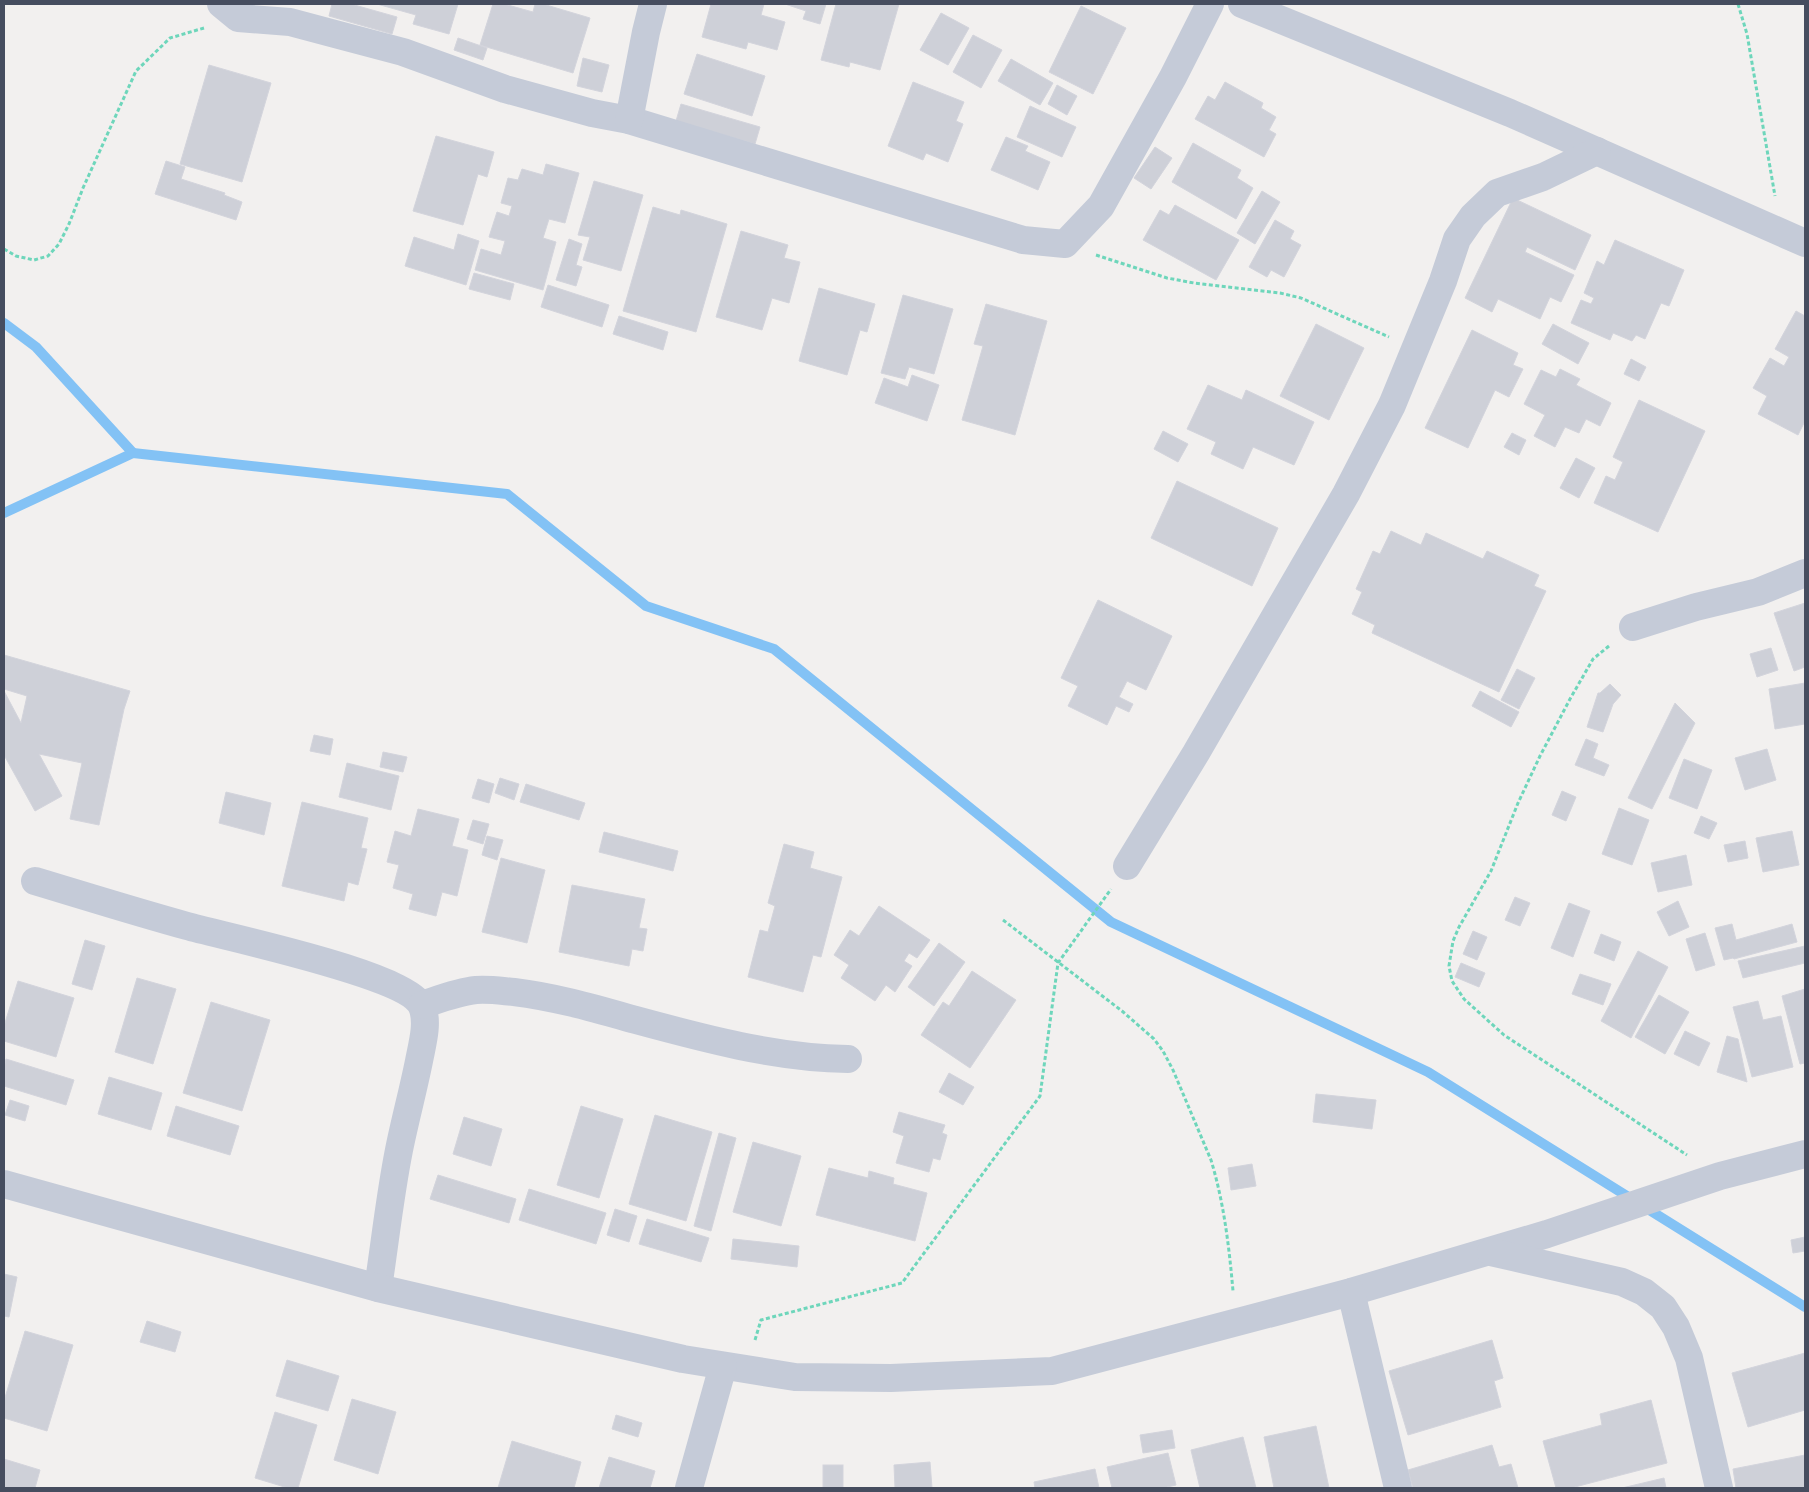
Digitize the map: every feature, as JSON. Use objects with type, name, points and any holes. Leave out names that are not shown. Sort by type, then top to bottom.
[{"type":"street","points":[[629,120],[653,4]]},
{"type":"street","points":[[230,11],[292,13],[505,89],[592,113],[629,120],[1023,240],[1065,244],[1101,206],[1173,77],[1210,4]]},
{"type":"street","points":[[1242,4],[1597,150],[1805,243]]},
{"type":"street","points":[[1127,866],[1196,753],[1346,494],[1392,405],[1444,281],[1457,239],[1473,216],[1497,193],[1543,177],[1597,150]]},
{"type":"street","points":[[1633,627],[1696,607],[1758,592],[1805,573]]},
{"type":"street","points":[[35,881],[204,931],[303,955],[351,970],[383,981],[417,1000],[422,1005],[425,1031],[399,1151],[378,1288]]},
{"type":"street","points":[[422,1005],[448,996],[478,990],[529,994],[573,1002],[700,1037],[775,1052],[823,1059],[848,1059]]},
{"type":"street","points":[[4,1184],[378,1288],[734,1368],[795,1377],[891,1378],[1052,1371],[1351,1292],[1547,1234],[1720,1176],[1805,1154]]},
{"type":"street","points":[[1488,1252],[1622,1282],[1644,1292],[1663,1307],[1676,1327],[1689,1358],[1719,1488]]},
{"type":"street","points":[[1351,1292],[1398,1488]]},
{"type":"street","points":[[688,1488],[734,1368]]},
{"type":"path","points":[[1738,4],[1747,34],[1780,231]]},
{"type":"path","points":[[4,249],[16,256],[34,260],[48,256],[59,244],[69,224],[83,188],[136,71],[170,38],[230,11]]},
{"type":"path","points":[[1065,244],[1167,278],[1280,293],[1301,298],[1354,320],[1415,349]]},
{"type":"path","points":[[1633,627],[1593,659],[1570,699],[1518,803],[1491,871],[1459,927],[1453,941],[1449,966],[1452,982],[1464,999],[1504,1035],[1720,1176]]},
{"type":"path","points":[[734,1368],[761,1320],[902,1283],[1040,1096],[1058,964],[1127,866]]},
{"type":"path","points":[[1004,920],[1058,964],[1143,1028],[1163,1051],[1208,1152],[1217,1178],[1227,1231],[1236,1322]]},
{"type":"building","points":[[332,4],[351,4],[397,17],[392,34],[329,16]]},
{"type":"building","points":[[377,4],[458,4],[449,34],[413,24],[416,15]]},
{"type":"building","points":[[493,4],[504,4],[533,12],[535,4],[543,4],[590,18],[573,73],[480,45]]},
{"type":"building","points":[[711,4],[764,4],[761,15],[785,22],[777,50],[748,42],[746,49],[702,37]]},
{"type":"building","points":[[785,4],[826,4],[820,24],[803,19],[806,11]]},
{"type":"building","points":[[836,4],[899,4],[880,70],[850,62],[849,67],[821,60]]},
{"type":"building","points":[[1081,6],[1126,28],[1093,94],[1049,72]]},
{"type":"building","points":[[941,13],[969,28],[948,65],[920,50]]},
{"type":"building","points":[[973,35],[1002,50],[981,88],[953,72]]},
{"type":"building","points":[[458,38],[487,48],[483,60],[454,50]]},
{"type":"building","points":[[697,54],[765,76],[752,116],[684,94]]},
{"type":"building","points":[[583,58],[609,65],[602,92],[577,86]]},
{"type":"building","points":[[1011,59],[1053,83],[1040,105],[998,81]]},
{"type":"building","points":[[209,65],[271,83],[242,182],[180,164]]},
{"type":"building","points":[[913,82],[964,102],[956,121],[963,124],[948,162],[926,153],[923,160],[888,146]]},
{"type":"building","points":[[1225,82],[1263,103],[1261,108],[1276,117],[1269,130],[1276,134],[1264,157],[1195,119],[1208,96],[1215,100]]},
{"type":"building","points":[[1057,85],[1077,96],[1067,115],[1048,104]]},
{"type":"building","points":[[681,104],[760,127],[755,144],[676,121]]},
{"type":"building","points":[[1030,106],[1076,127],[1062,157],[1017,137]]},
{"type":"building","points":[[436,136],[494,152],[487,177],[478,174],[463,225],[413,211]]},
{"type":"building","points":[[1006,137],[1028,146],[1025,151],[1050,162],[1038,190],[991,170]]},
{"type":"building","points":[[1193,143],[1241,170],[1237,178],[1253,188],[1236,219],[1172,182]]},
{"type":"building","points":[[1155,147],[1172,158],[1151,189],[1134,178]]},
{"type":"building","points":[[166,161],[185,167],[181,179],[225,193],[224,195],[242,202],[236,220],[155,194]]},
{"type":"building","points":[[546,164],[579,173],[565,223],[549,219],[543,238],[556,242],[543,290],[475,270],[481,249],[501,255],[505,241],[489,237],[497,212],[509,216],[512,206],[501,203],[508,178],[518,180],[522,169],[543,175]]},
{"type":"building","points":[[594,181],[643,195],[621,271],[583,260],[590,237],[578,235]]},
{"type":"building","points":[[1262,191],[1280,202],[1255,244],[1237,233]]},
{"type":"building","points":[[1513,198],[1591,235],[1575,270],[1527,247],[1525,252],[1574,275],[1561,302],[1550,297],[1540,319],[1498,299],[1492,312],[1465,298]]},
{"type":"building","points":[[1175,205],[1239,240],[1216,280],[1143,240],[1160,210],[1169,215]]},
{"type":"building","points":[[653,207],[680,215],[681,210],[727,224],[696,332],[623,311]]},
{"type":"building","points":[[1275,220],[1294,231],[1290,239],[1301,245],[1284,277],[1271,270],[1267,277],[1249,267]]},
{"type":"building","points":[[741,231],[788,245],[784,258],[800,262],[789,303],[772,298],[762,330],[716,317]]},
{"type":"building","points":[[458,234],[479,241],[466,285],[405,266],[414,237],[454,250]]},
{"type":"building","points":[[569,239],[582,244],[576,265],[582,267],[576,286],[556,280]]},
{"type":"building","points":[[1615,240],[1684,270],[1669,306],[1661,303],[1645,339],[1636,335],[1632,341],[1613,333],[1610,340],[1571,323],[1581,300],[1591,304],[1594,298],[1584,293],[1597,261],[1604,265]]},
{"type":"building","points":[[474,273],[514,284],[510,300],[469,289]]},
{"type":"building","points":[[548,285],[609,305],[602,327],[541,307]]},
{"type":"building","points":[[819,288],[875,304],[867,332],[860,330],[847,375],[799,361]]},
{"type":"building","points":[[903,295],[953,309],[934,374],[909,367],[905,379],[881,373]]},
{"type":"building","points":[[986,304],[1047,321],[1015,435],[962,420],[983,346],[974,344]]},
{"type":"building","points":[[1796,311],[1805,316],[1805,421],[1798,435],[1758,414],[1767,396],[1753,388],[1770,358],[1784,366],[1789,357],[1775,349]]},
{"type":"building","points":[[619,316],[668,332],[663,350],[613,334]]},
{"type":"building","points":[[1316,324],[1364,348],[1329,420],[1280,396]]},
{"type":"building","points":[[1553,324],[1589,343],[1578,364],[1542,344]]},
{"type":"building","points":[[1472,330],[1518,353],[1513,365],[1523,369],[1509,397],[1495,390],[1468,448],[1425,428]]},
{"type":"building","points":[[1631,359],[1646,367],[1639,381],[1624,374]]},
{"type":"building","points":[[1560,369],[1580,379],[1576,385],[1611,403],[1600,426],[1586,419],[1579,433],[1565,427],[1555,447],[1534,436],[1545,415],[1524,404],[1541,370],[1556,377]]},
{"type":"building","points":[[912,375],[939,385],[927,421],[875,403],[884,378],[908,387]]},
{"type":"building","points":[[1208,385],[1242,400],[1246,390],[1314,422],[1294,465],[1253,447],[1243,469],[1211,454],[1216,442],[1187,429]]},
{"type":"building","points":[[1639,400],[1705,431],[1658,532],[1594,503],[1606,476],[1615,480],[1623,462],[1613,457]]},
{"type":"building","points":[[1163,431],[1188,444],[1178,462],[1154,449]]},
{"type":"building","points":[[1512,433],[1526,440],[1519,455],[1504,447]]},
{"type":"building","points":[[1576,458],[1595,468],[1579,498],[1560,488]]},
{"type":"building","points":[[1177,481],[1278,528],[1252,586],[1151,538]]},
{"type":"building","points":[[1391,531],[1421,545],[1426,533],[1483,559],[1487,551],[1539,575],[1534,586],[1546,591],[1499,692],[1372,633],[1375,625],[1352,614],[1362,592],[1356,589],[1373,551],[1380,554]]},
{"type":"building","points":[[1098,600],[1172,636],[1146,690],[1127,681],[1119,697],[1133,704],[1129,712],[1116,706],[1107,725],[1068,706],[1078,686],[1061,678]]},
{"type":"building","points":[[1805,603],[1805,667],[1794,671],[1774,613]]},
{"type":"building","points":[[1771,648],[1778,670],[1757,677],[1750,654]]},
{"type":"building","points":[[4,655],[130,691],[124,709],[99,825],[70,819],[82,763],[39,754],[62,796],[35,811],[4,755],[4,691],[21,723],[27,696],[4,689]]},
{"type":"building","points":[[1517,669],[1535,678],[1519,709],[1501,700]]},
{"type":"building","points":[[1805,683],[1805,724],[1775,729],[1769,689]]},
{"type":"building","points":[[1610,684],[1621,695],[1613,704],[1603,732],[1587,727],[1598,693]]},
{"type":"building","points":[[1480,691],[1519,712],[1511,727],[1472,706]]},
{"type":"building","points":[[1675,703],[1695,723],[1652,809],[1628,798]]},
{"type":"building","points":[[314,735],[333,739],[330,755],[310,751]]},
{"type":"building","points":[[1586,739],[1598,744],[1593,758],[1609,765],[1604,776],[1575,765]]},
{"type":"building","points":[[1767,749],[1776,780],[1745,790],[1735,758]]},
{"type":"building","points":[[383,752],[407,757],[403,772],[380,767]]},
{"type":"building","points":[[1684,759],[1712,770],[1697,809],[1669,798]]},
{"type":"building","points":[[347,763],[399,776],[391,810],[339,797]]},
{"type":"building","points":[[500,778],[519,784],[514,800],[495,793]]},
{"type":"building","points":[[478,779],[494,784],[489,803],[472,798]]},
{"type":"building","points":[[526,784],[585,803],[579,820],[520,802]]},
{"type":"building","points":[[1562,791],[1576,797],[1566,821],[1552,815]]},
{"type":"building","points":[[226,792],[271,803],[264,835],[219,823]]},
{"type":"building","points":[[302,802],[368,818],[361,848],[367,849],[358,885],[348,882],[344,901],[282,886]]},
{"type":"building","points":[[1619,808],[1649,820],[1632,865],[1602,854]]},
{"type":"building","points":[[418,809],[459,819],[452,846],[468,850],[457,896],[442,892],[436,916],[409,909],[413,894],[393,888],[399,865],[387,862],[395,831],[411,836]]},
{"type":"building","points":[[1701,816],[1717,823],[1709,839],[1694,833]]},
{"type":"building","points":[[473,820],[489,824],[483,844],[467,839]]},
{"type":"building","points":[[1792,831],[1799,865],[1763,872],[1756,838]]},
{"type":"building","points":[[604,832],[678,851],[673,871],[599,852]]},
{"type":"building","points":[[487,836],[503,840],[497,860],[482,855]]},
{"type":"building","points":[[1745,841],[1748,858],[1728,862],[1724,845]]},
{"type":"building","points":[[784,844],[814,852],[810,868],[842,877],[821,957],[813,955],[803,992],[748,977],[760,930],[768,932],[775,906],[768,903]]},
{"type":"building","points":[[1686,855],[1692,885],[1658,892],[1651,863]]},
{"type":"building","points":[[501,858],[545,870],[527,943],[482,932]]},
{"type":"building","points":[[572,885],[645,899],[639,928],[647,929],[643,951],[632,949],[629,966],[559,952]]},
{"type":"building","points":[[1515,897],[1530,903],[1520,926],[1505,920]]},
{"type":"building","points":[[1678,901],[1689,927],[1669,936],[1657,912]]},
{"type":"building","points":[[1569,903],[1590,911],[1573,957],[1551,948]]},
{"type":"building","points":[[879,906],[930,940],[917,958],[909,953],[904,961],[912,966],[895,992],[886,985],[875,1001],[841,978],[849,965],[834,955],[850,930],[859,936]]},
{"type":"building","points":[[1732,924],[1736,940],[1792,924],[1797,942],[1724,960],[1715,928]]},
{"type":"building","points":[[1473,931],[1487,937],[1477,960],[1463,954]]},
{"type":"building","points":[[1705,933],[1715,965],[1696,971],[1686,939]]},
{"type":"building","points":[[1601,934],[1621,942],[1614,961],[1594,953]]},
{"type":"building","points":[[85,940],[105,946],[92,990],[72,984]]},
{"type":"building","points":[[939,943],[965,962],[934,1006],[908,987]]},
{"type":"building","points":[[1805,946],[1805,963],[1743,978],[1738,961]]},
{"type":"building","points":[[1638,951],[1668,967],[1631,1038],[1601,1021]]},
{"type":"building","points":[[1461,963],[1485,973],[1479,987],[1455,977]]},
{"type":"building","points":[[972,971],[1016,1000],[970,1068],[921,1035],[943,1002],[949,1006]]},
{"type":"building","points":[[1580,974],[1611,984],[1603,1005],[1572,994]]},
{"type":"building","points":[[137,978],[176,989],[153,1064],[115,1052]]},
{"type":"building","points":[[18,981],[74,998],[56,1057],[4,1041],[4,1026]]},
{"type":"building","points":[[1805,989],[1805,1063],[1800,1064],[1782,996]]},
{"type":"building","points":[[1659,995],[1689,1012],[1665,1054],[1635,1037]]},
{"type":"building","points":[[1758,1001],[1763,1020],[1781,1016],[1793,1067],[1752,1077],[1733,1007]]},
{"type":"building","points":[[211,1002],[270,1020],[242,1111],[183,1093]]},
{"type":"building","points":[[1685,1031],[1710,1043],[1699,1066],[1674,1054]]},
{"type":"building","points":[[1727,1036],[1738,1039],[1747,1082],[1717,1072]]},
{"type":"building","points":[[6,1059],[74,1080],[66,1105],[4,1086]]},
{"type":"building","points":[[949,1073],[974,1087],[963,1105],[939,1092]]},
{"type":"building","points":[[109,1077],[162,1093],[151,1130],[98,1114]]},
{"type":"building","points":[[1316,1094],[1376,1100],[1372,1129],[1313,1122]]},
{"type":"building","points":[[10,1100],[29,1106],[25,1121],[5,1115]]},
{"type":"building","points":[[176,1106],[239,1126],[230,1155],[167,1136]]},
{"type":"building","points":[[581,1106],[623,1119],[599,1198],[557,1185]]},
{"type":"building","points":[[899,1112],[945,1125],[942,1133],[947,1135],[940,1160],[933,1158],[929,1172],[896,1163],[904,1136],[893,1132]]},
{"type":"building","points":[[655,1115],[712,1132],[686,1221],[629,1204]]},
{"type":"building","points":[[464,1117],[502,1129],[491,1166],[453,1154]]},
{"type":"building","points":[[719,1133],[736,1138],[711,1231],[694,1226]]},
{"type":"building","points":[[753,1142],[801,1156],[781,1226],[733,1212]]},
{"type":"building","points":[[1252,1164],[1256,1186],[1231,1190],[1228,1168]]},
{"type":"building","points":[[829,1168],[868,1178],[869,1171],[894,1178],[893,1184],[927,1193],[915,1241],[816,1215]]},
{"type":"building","points":[[438,1175],[516,1199],[509,1223],[430,1199]]},
{"type":"building","points":[[529,1189],[606,1213],[596,1244],[519,1220]]},
{"type":"building","points":[[615,1209],[637,1216],[629,1242],[607,1235]]},
{"type":"building","points":[[647,1219],[709,1238],[701,1262],[639,1244]]},
{"type":"building","points":[[1805,1237],[1805,1251],[1793,1253],[1791,1240]]},
{"type":"building","points":[[733,1239],[799,1246],[797,1267],[731,1259]]},
{"type":"building","points":[[4,1274],[17,1277],[9,1317],[4,1316]]},
{"type":"building","points":[[147,1321],[181,1332],[175,1352],[140,1342]]},
{"type":"building","points":[[25,1331],[73,1345],[47,1431],[4,1418],[4,1401]]},
{"type":"building","points":[[1492,1340],[1503,1378],[1494,1381],[1501,1407],[1408,1435],[1389,1371]]},
{"type":"building","points":[[1805,1353],[1805,1410],[1748,1427],[1732,1373]]},
{"type":"building","points":[[287,1360],[339,1376],[328,1411],[276,1396]]},
{"type":"building","points":[[352,1399],[396,1412],[378,1474],[334,1460]]},
{"type":"building","points":[[1651,1400],[1667,1463],[1571,1488],[1556,1488],[1543,1441],[1602,1425],[1600,1414]]},
{"type":"building","points":[[275,1412],[317,1425],[298,1488],[288,1488],[255,1478]]},
{"type":"building","points":[[616,1415],[642,1423],[638,1437],[612,1429]]},
{"type":"building","points":[[1316,1426],[1329,1488],[1274,1488],[1264,1437]]},
{"type":"building","points":[[1172,1430],[1175,1448],[1143,1453],[1140,1435]]},
{"type":"building","points":[[1243,1437],[1256,1488],[1200,1488],[1191,1450]]},
{"type":"building","points":[[512,1441],[581,1462],[574,1488],[498,1488]]},
{"type":"building","points":[[1492,1445],[1499,1467],[1511,1464],[1518,1488],[1413,1488],[1408,1470]]},
{"type":"building","points":[[1168,1453],[1176,1485],[1167,1488],[1112,1488],[1107,1467]]},
{"type":"building","points":[[1805,1455],[1805,1488],[1736,1488],[1733,1469]]},
{"type":"building","points":[[609,1457],[655,1471],[650,1488],[599,1488]]},
{"type":"building","points":[[4,1459],[40,1470],[35,1488],[4,1488]]},
{"type":"building","points":[[930,1462],[932,1488],[895,1488],[894,1465]]},
{"type":"building","points":[[823,1465],[843,1465],[843,1488],[823,1488]]},
{"type":"building","points":[[1095,1469],[1099,1488],[1035,1488],[1034,1482]]},
{"type":"building","points":[[1664,1478],[1666,1488],[1622,1488]]},
{"type":"waterway","points":[[4,323],[36,347],[133,453]]},
{"type":"waterway","points":[[4,513],[133,453],[507,494],[646,606],[774,649],[1111,922],[1428,1072],[1805,1307]]}]
